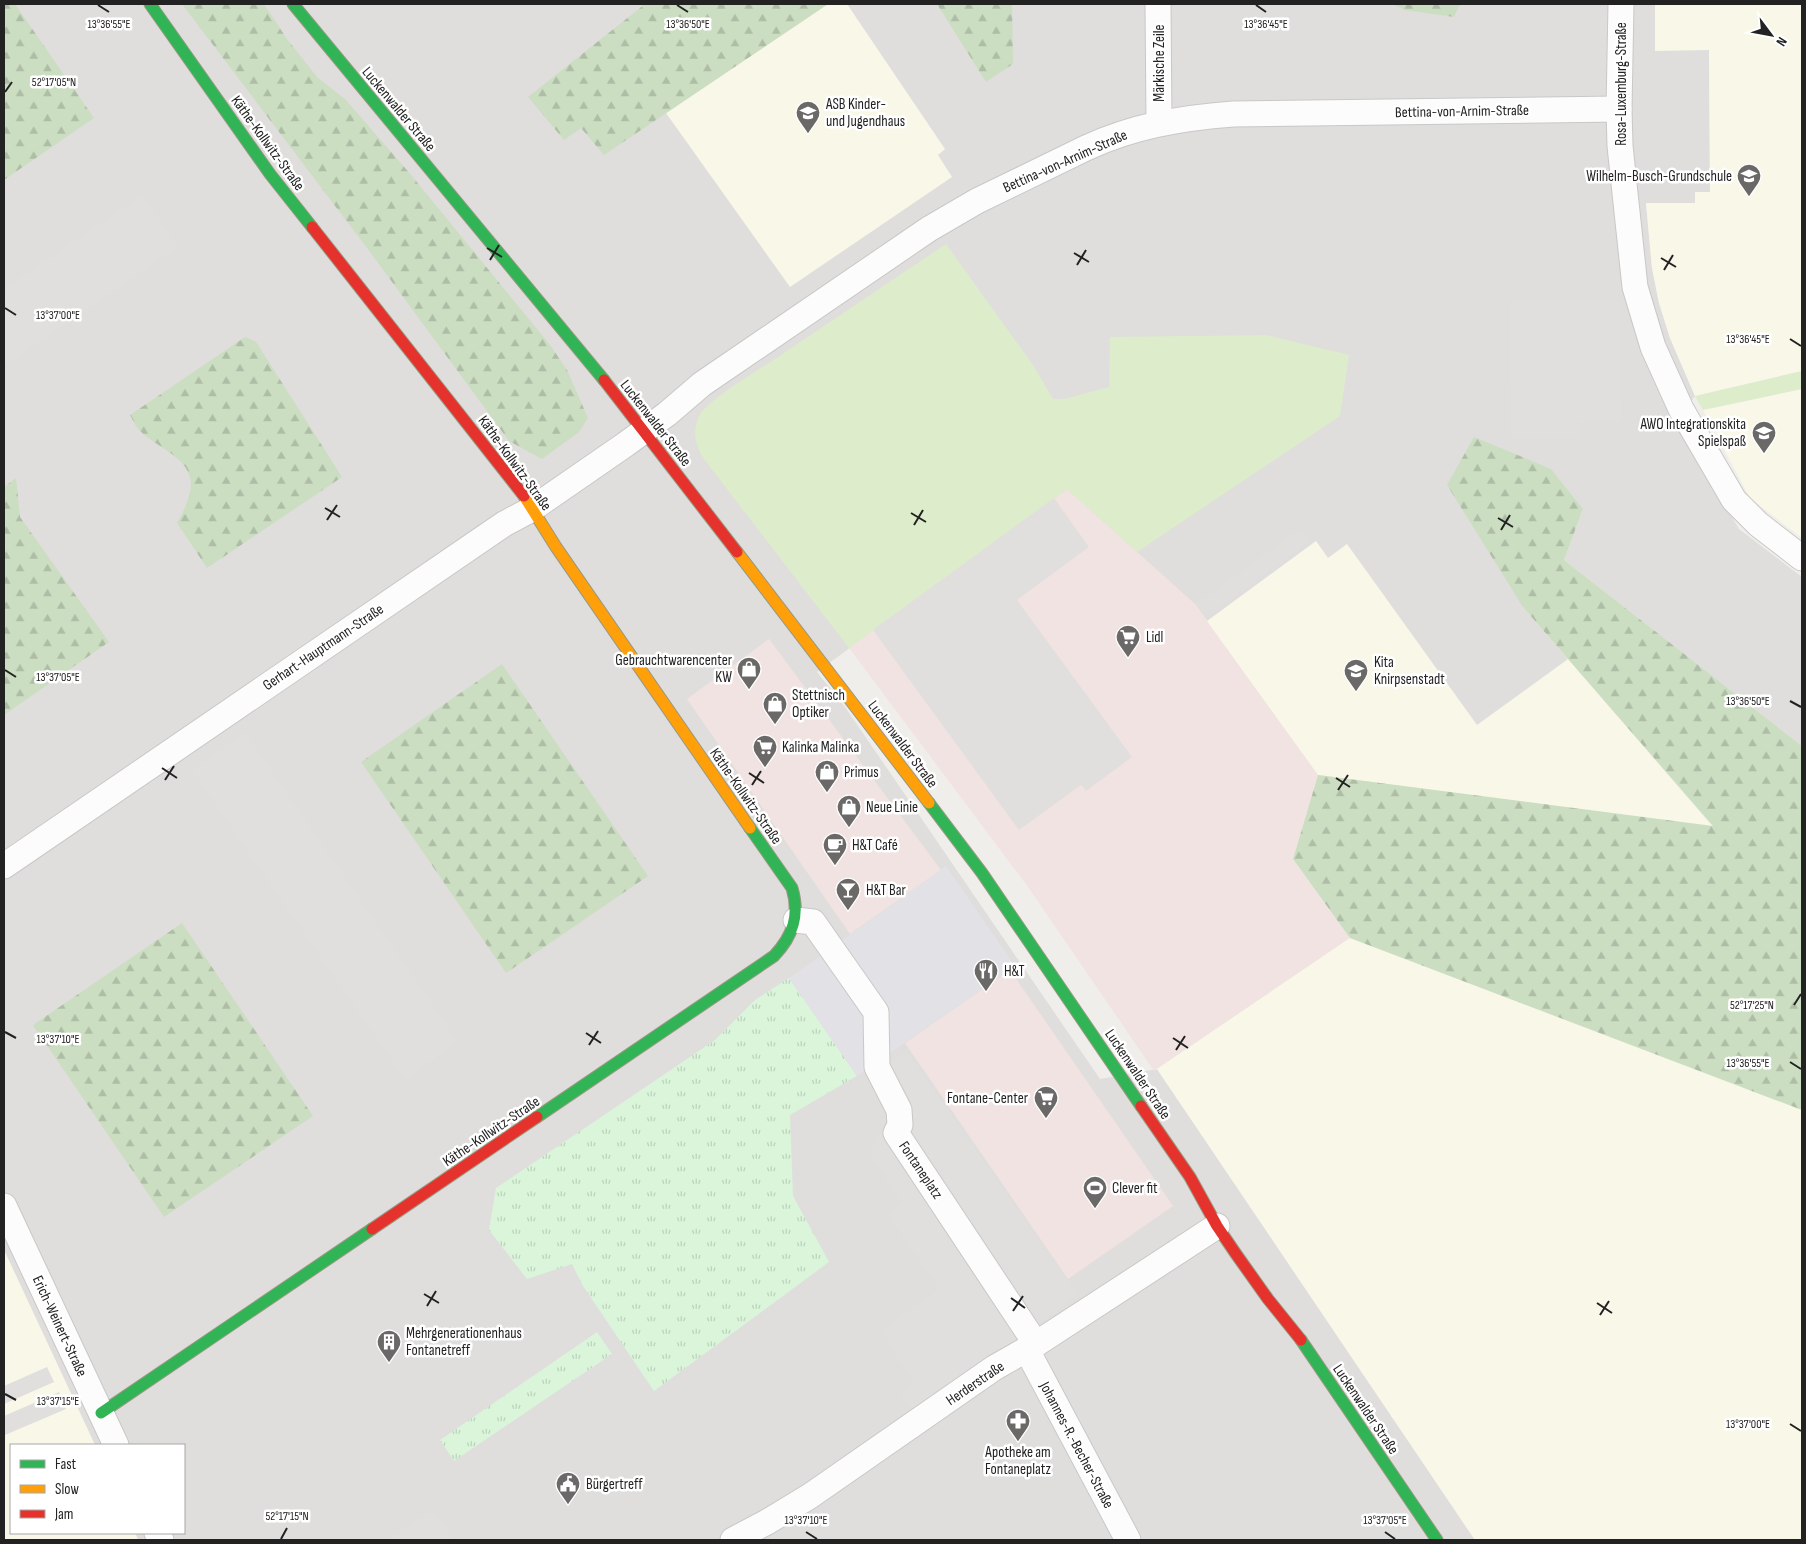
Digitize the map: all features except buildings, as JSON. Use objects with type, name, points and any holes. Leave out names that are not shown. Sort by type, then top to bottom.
[{"type":"street","name":"Käthe-Kollwitz-Straße","points":[[101,1413],[774,956],[788,940],[796,920],[797,904],[792,888],[556,547],[517,486],[270,174],[150,4]]},
{"type":"street","name":"Luckenwalder Straße","points":[[293,4],[644,431],[982,873],[1190,1177],[1217,1226],[1252,1279],[1301,1341],[1437,1540]]},
{"type":"street","name":"Märkische Zeile","points":[[1158,4],[1159,123]]},
{"type":"street","name":"Rosa-Luxemburg-Straße","points":[[1621,4],[1620,146],[1635,287],[1654,347],[1681,409],[1734,500],[1758,524],[1802,558]]},
{"type":"street","name":"Bettina-von-Arnim-Straße","points":[[644,431],[702,384],[960,210],[1104,140],[1159,123],[1233,114],[1619,109]]},
{"type":"street","name":"Gerhart-Hauptmann-Straße","points":[[4,866],[504,524],[532,509],[644,431]]},
{"type":"street","name":"Fontaneplatz","points":[[796,920],[813,922],[876,1012],[877,1067],[899,1110],[900,1125],[896,1133],[1032,1347]]},
{"type":"street","name":"Erich-Weinert-Straße","points":[[4,1206],[116,1444]]},
{"type":"street","name":"Herderstraße","points":[[733,1540],[810,1496],[994,1368],[1032,1347],[1217,1226]]},
{"type":"street","name":"Johannes-R.-Becher-Straße","points":[[1032,1347],[1128,1540]]},
{"type":"shaded area","points":[[4,4],[1655,4],[1656,50],[1709,50],[1710,192],[1695,203],[1646,203],[1652,268],[1659,303],[1670,338],[1695,396],[1676,421],[1739,529],[1802,577],[1802,746],[1564,560],[1583,509],[1523,607],[1713,827],[1318,775],[1195,604],[1054,498],[817,672],[845,707],[1100,1079],[1157,1069],[1475,1540],[138,1540],[135,1534],[185,1534],[185,1444],[95,1444],[4,1250]]},
{"type":"shaded area","name":"ASB Kinder- und Jugendhaus","points":[[828,4],[847,4],[945,149],[938,155],[952,177],[790,287],[666,113]]},
{"type":"shaded area","name":"Wilhelm-Busch-Grundschule","points":[[1655,4],[1802,4],[1802,371],[1695,396],[1670,338],[1659,303],[1652,268],[1646,203],[1695,203],[1695,192],[1710,192],[1709,50],[1655,51]]},
{"type":"shaded area","points":[[142,195],[178,247],[4,366],[4,289]]},
{"type":"shaded area","points":[[1620,300],[1622,421],[1579,421],[1579,438],[1511,439],[1510,302]]},
{"type":"shaded area","name":"AWO Integrationskita Spielspaß","points":[[1802,389],[1802,538],[1750,498],[1703,410]]},
{"type":"shaded area","points":[[1067,489],[1195,604],[1318,775],[1293,859],[1350,938],[1154,1071],[1028,887],[849,648]]},
{"type":"shaded area","points":[[1054,498],[1089,547],[1017,600],[1132,757],[1086,791],[1081,785],[1019,830],[873,630]]},
{"type":"shaded area","points":[[1300,529],[1309,542],[1206,617],[1197,604]]},
{"type":"shaded area","name":"Kita Knirpsenstadt","points":[[1316,541],[1328,558],[1347,544],[1477,725],[1568,659],[1713,827],[1318,775],[1207,621]]},
{"type":"shaded area","points":[[769,639],[941,870],[850,934],[687,699]]},
{"type":"shaded area","points":[[245,733],[458,1042],[405,1079],[192,770]]},
{"type":"shaded area","points":[[946,866],[1015,966],[857,1076],[789,978]]},
{"type":"shaded area","points":[[1350,938],[1802,1110],[1802,1540],[1475,1540],[1157,1069]]},
{"type":"shaded area","name":"Fontane-Center","points":[[1010,970],[1173,1206],[1068,1279],[905,1043]]},
{"type":"shaded area","points":[[906,1051],[1078,1295],[913,1414],[900,1394],[914,1383],[881,1331],[939,1289],[888,1214],[902,1203],[870,1154],[895,1104],[874,1073]]},
{"type":"shaded area","points":[[4,1250],[95,1444],[10,1444],[10,1534],[135,1534],[138,1540],[4,1540]]},
{"type":"shaded area","points":[[47,1367],[54,1382],[4,1404],[4,1386]]},
{"type":"shaded area","points":[[59,1392],[66,1409],[5,1435],[4,1416]]},
{"type":"shaded area","points":[[433,1509],[454,1540],[387,1540]]},
{"type":"green space","points":[[4,4],[15,4],[94,118],[4,180]]},
{"type":"green space","points":[[182,4],[264,4],[287,39],[318,78],[345,99],[412,176],[550,345],[567,370],[588,418],[579,432],[542,459],[509,441],[370,252]]},
{"type":"green space","points":[[645,4],[828,4],[604,155],[581,128],[564,140],[528,97]]},
{"type":"green space","points":[[937,4],[1012,4],[1013,64],[986,82]]},
{"type":"green space","points":[[1392,4],[1460,4],[1454,17],[1405,10]]},
{"type":"green space","points":[[946,244],[1033,365],[1053,399],[1064,399],[1109,387],[1110,337],[1266,335],[1349,355],[1340,416],[1137,552],[1067,489],[849,648],[704,459],[696,442],[696,425],[701,413],[724,393]]},
{"type":"green space","points":[[245,337],[256,342],[342,477],[207,568],[177,523],[188,499],[191,486],[190,475],[178,459],[140,431],[130,415]]},
{"type":"green space","points":[[1802,371],[1802,389],[1703,410],[1695,396]]},
{"type":"green space","points":[[1474,437],[1551,469],[1583,509],[1564,560],[1802,746],[1802,1110],[1350,938],[1293,859],[1318,775],[1713,826],[1523,607],[1447,485]]},
{"type":"green space","points":[[16,478],[20,517],[109,642],[4,715],[4,487]]},
{"type":"green space","points":[[502,664],[648,876],[506,973],[361,762]]},
{"type":"green space","points":[[182,923],[313,1116],[164,1217],[33,1025]]},
{"type":"green space","points":[[789,978],[857,1076],[790,1115],[793,1196],[829,1262],[654,1391],[583,1286],[572,1264],[527,1279],[489,1230],[496,1188],[715,1040],[755,1000]]},
{"type":"green space","points":[[597,1332],[612,1354],[454,1461],[440,1440]]},
{"type":"traffic: fast","points":[[150,4],[270,174],[312,227]]},
{"type":"traffic: fast","points":[[293,4],[604,380]]},
{"type":"traffic: fast","points":[[929,803],[982,873],[1141,1106]]},
{"type":"traffic: fast","points":[[537,1117],[774,956],[781,948],[790,933],[795,916],[792,888],[750,828]]},
{"type":"traffic: fast","points":[[101,1413],[372,1229]]},
{"type":"traffic: fast","points":[[1301,1340],[1437,1540]]},
{"type":"traffic: slow","points":[[524,496],[556,547],[750,828]]},
{"type":"traffic: slow","points":[[737,552],[929,803]]},
{"type":"traffic: jam","points":[[312,227],[524,496]]},
{"type":"traffic: jam","points":[[604,380],[737,552]]},
{"type":"traffic: jam","points":[[1141,1106],[1190,1177],[1217,1226],[1236,1254],[1268,1299],[1301,1340]]},
{"type":"traffic: jam","points":[[372,1229],[537,1117]]},
{"type":"place","name":"ASB Kinder- und Jugendhaus","points":[[808,134]]},
{"type":"place","name":"Wilhelm-Busch-Grundschule","points":[[1749,197]]},
{"type":"place","name":"AWO Integrationskita Spielspaß","points":[[1764,454]]},
{"type":"place","name":"Lidl","points":[[1128,658]]},
{"type":"place","name":"Gebrauchtwarencenter KW","points":[[749,690]]},
{"type":"place","name":"Kita Knirpsenstadt","points":[[1356,692]]},
{"type":"place","name":"Stettnisch Optiker","points":[[775,725]]},
{"type":"place","name":"Kalinka Malinka","points":[[765,768]]},
{"type":"place","name":"Primus","points":[[827,793]]},
{"type":"place","name":"Neue Linie","points":[[849,828]]},
{"type":"place","name":"H&T Café","points":[[835,866]]},
{"type":"place","name":"H&T Bar","points":[[848,911]]},
{"type":"place","name":"H&T","points":[[986,992]]},
{"type":"place","name":"Fontane-Center","points":[[1046,1119]]},
{"type":"place","name":"Clever fit","points":[[1095,1209]]},
{"type":"place","name":"Mehrgenerationenhaus Fontanetreff","points":[[389,1363]]},
{"type":"place","name":"Apotheke am Fontaneplatz","points":[[1018,1442]]},
{"type":"place","name":"Bürgertreff","points":[[568,1505]]}]
